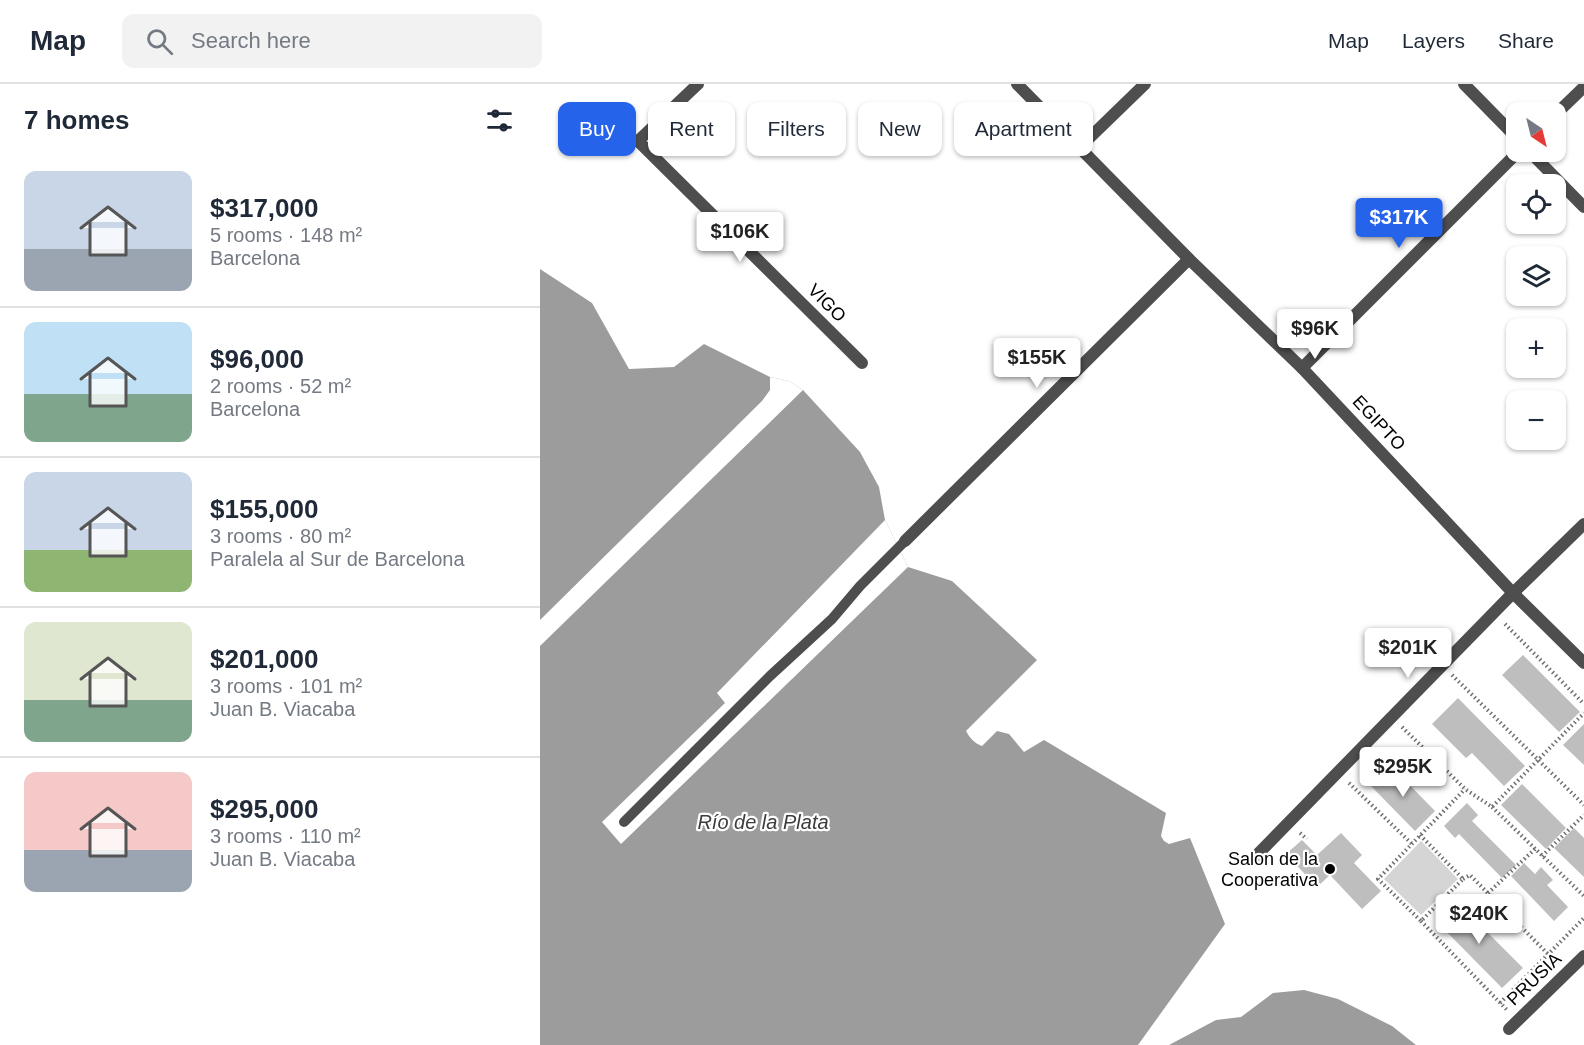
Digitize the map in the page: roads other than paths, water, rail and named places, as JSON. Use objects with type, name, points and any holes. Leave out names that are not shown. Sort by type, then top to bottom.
[{"type":"street","name":"VIGO","points":[[698,84],[638,141],[862,363]]},
{"type":"street","name":"EGIPTO","points":[[1017,84],[1034,102]]},
{"type":"street","points":[[1093,134],[1145,84]]},
{"type":"street","points":[[1464,84],[1506,127]]},
{"type":"street","points":[[1566,104],[1584,87]]},
{"type":"street","name":"EGIPTO","points":[[1087,156],[1302,368],[1513,593],[1584,663]]},
{"type":"street","points":[[1302,368],[1508,162]]},
{"type":"street","points":[[1540,162],[1584,207]]},
{"type":"street","points":[[905,541],[1189,259]]},
{"type":"street","points":[[1254,858],[1494,612],[1584,524]]},
{"type":"street","name":"PRUSIA","points":[[1513,1025],[1584,956]]},
{"type":"lane","points":[[624,822],[770,676],[832,619],[860,586],[905,541]]},
{"type":"water","name":"Río de la Plata","points":[[540,269],[592,303],[629,369],[674,367],[704,344],[770,377],[789,381],[803,390],[860,452],[879,487],[885,520],[908,567],[952,581],[1037,660],[966,731],[971,738],[982,746],[997,731],[1009,734],[1024,752],[1044,740],[1166,813],[1161,836],[1164,841],[1169,844],[1190,838],[1225,924],[1138,1045],[540,1045]]},
{"type":"water","points":[[1304,990],[1338,999],[1392,1026],[1416,1045],[1169,1045],[1216,1020],[1241,1017],[1273,993]]},
{"type":"place","name":"Salon de la Cooperativa","points":[[1330,869]]}]
